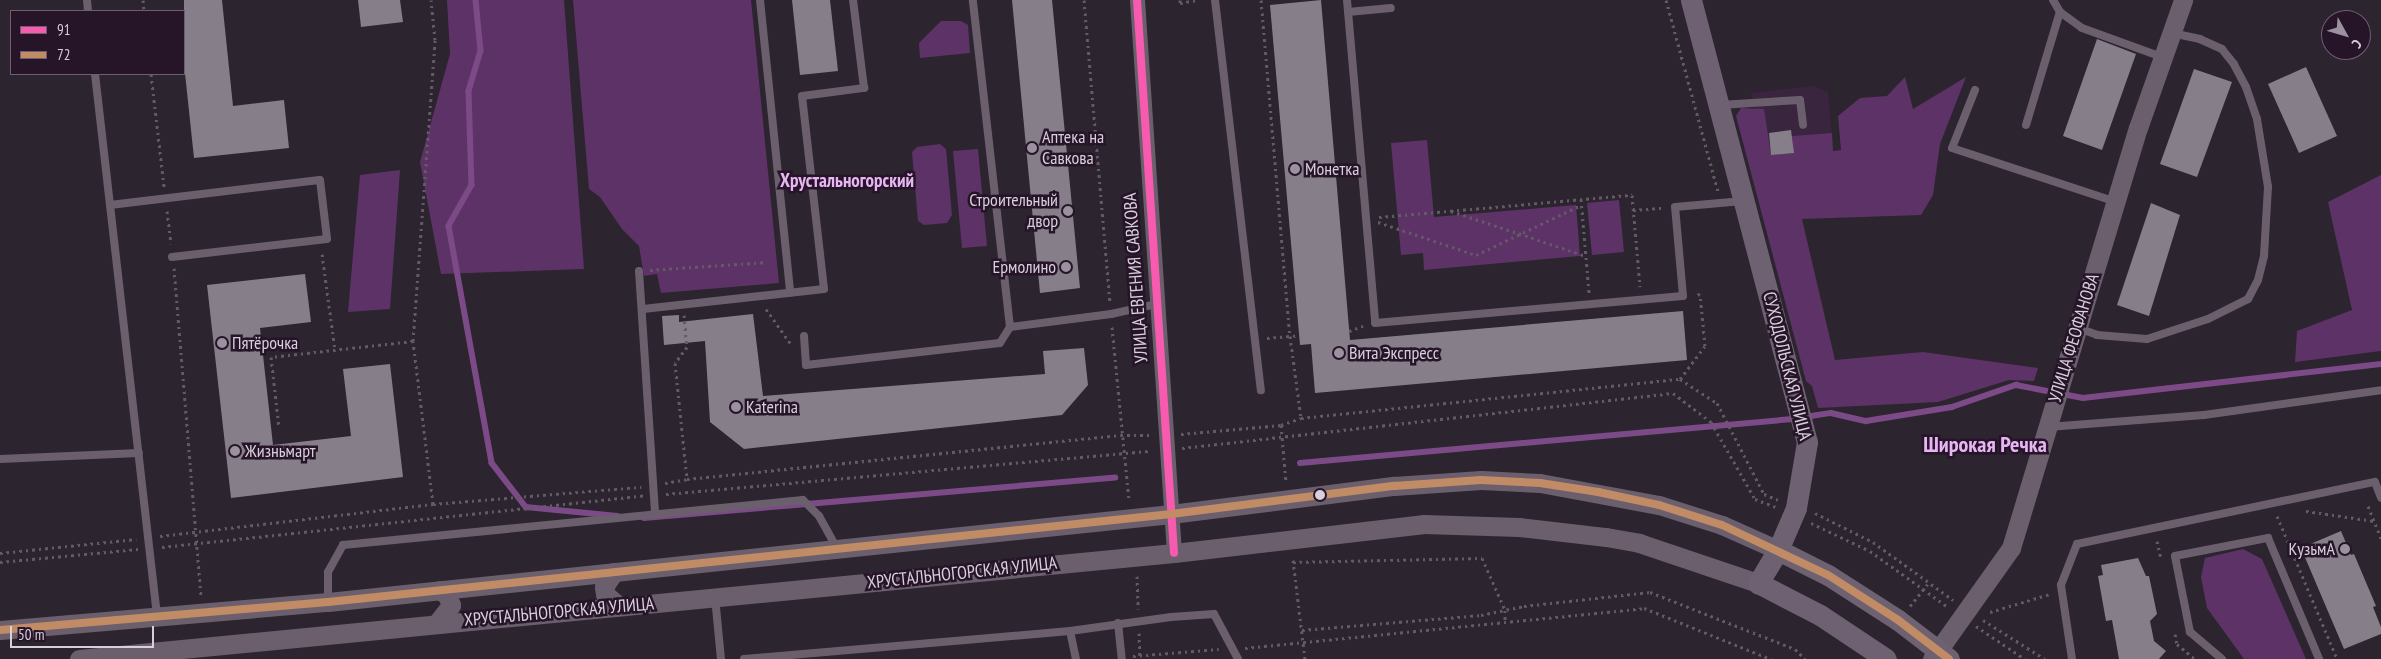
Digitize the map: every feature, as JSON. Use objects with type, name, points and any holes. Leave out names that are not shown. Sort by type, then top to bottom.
[{"type":"main road","name":"СУХОДОЛЬСКАЯ УЛИЦА","points":[[1691,0],[1743,200],[1796,390],[1807,442],[1795,511],[1778,550],[1758,583]]},
{"type":"main road","name":"ХРУСТАЛЬНОГОРСКАЯ УЛИЦА","points":[[1778,550],[1828,575],[1940,656]]},
{"type":"main road","points":[[1758,583],[1820,615],[1886,659]]},
{"type":"street","name":"УЛИЦА ЕВГЕНИЯ САВКОВА","points":[[1137,0],[1174,553]]},
{"type":"street","name":"УЛИЦА ФЕОФАНОВА","points":[[1940,656],[1964,612],[2011,548],[2046,427],[2116,202],[2183,0]]},
{"type":"street","name":"ХРУСТАЛЬНОГОРСКАЯ УЛИЦА","points":[[0,630],[328,602],[1170,514],[1394,486],[1481,480],[1540,483],[1659,505],[1722,525],[1778,550]]},
{"type":"street","name":"ХРУСТАЛЬНОГОРСКАЯ УЛИЦА","points":[[79,659],[1174,553],[1424,524],[1519,527],[1639,543],[1758,583]]},
{"type":"street","points":[[614,572],[604,587],[605,594],[619,606]]},
{"type":"street","points":[[437,623],[451,605],[447,595],[439,590]]},
{"type":"lane","points":[[760,0],[790,292]]},
{"type":"lane","points":[[643,310],[824,289],[802,96],[864,88],[853,0]]},
{"type":"lane","points":[[804,336],[806,365],[1000,343],[1010,326],[973,0]]},
{"type":"lane","points":[[1215,0],[1257,339],[1261,390]]},
{"type":"lane","points":[[1347,0],[1375,323],[1682,296],[1675,207],[1743,200]]},
{"type":"lane","points":[[2053,0],[2060,12],[2082,28],[2164,58]]},
{"type":"lane","points":[[1348,12],[1391,8]]},
{"type":"lane","points":[[2026,126],[2060,12]]},
{"type":"lane","points":[[2078,328],[2096,335],[2148,339],[2208,319],[2248,299],[2258,280],[2264,256],[2268,187],[2257,119],[2246,87],[2234,64],[2222,49],[2200,39],[2172,33]]},
{"type":"lane","points":[[95,75],[157,618]]},
{"type":"lane","points":[[1975,90],[1952,148],[2116,202]]},
{"type":"lane","points":[[1720,106],[1800,100],[1803,125]]},
{"type":"lane","points":[[110,205],[320,180],[327,239],[172,257]]},
{"type":"lane","points":[[639,271],[655,514]]},
{"type":"lane","points":[[1010,326],[1111,314],[1156,304]]},
{"type":"lane","points":[[2046,427],[2204,415],[2381,390]]},
{"type":"lane","points":[[0,459],[139,453]]},
{"type":"lane","points":[[2072,659],[2061,586],[2077,544],[2375,482],[2381,498]]},
{"type":"lane","points":[[328,602],[328,572],[343,545],[803,500],[819,516],[838,550]]},
{"type":"lane","points":[[2222,659],[2190,632],[2175,556],[2268,538],[2319,659]]},
{"type":"lane","points":[[715,597],[721,659]]},
{"type":"lane","points":[[744,659],[1070,631],[1118,623],[1214,614],[1238,659]]},
{"type":"lane","points":[[1118,623],[1123,658]]},
{"type":"lane","points":[[1070,631],[1076,659]]},
{"type":"path","points":[[431,0],[435,40],[414,341],[432,504]]},
{"type":"path","points":[[1084,0],[1121,435]]},
{"type":"path","points":[[1180,0],[1180,3],[1197,0]]},
{"type":"path","points":[[1261,0],[1290,336],[1301,418]]},
{"type":"path","points":[[151,75],[174,271],[198,532],[202,613]]},
{"type":"path","points":[[1366,218],[1632,195],[1641,300]]},
{"type":"path","points":[[1581,199],[1590,304]]},
{"type":"path","points":[[1366,218],[1476,255],[1581,205]]},
{"type":"path","points":[[1633,210],[1675,207]]},
{"type":"path","points":[[1449,211],[1586,256]]},
{"type":"path","points":[[315,254],[324,253],[336,350]]},
{"type":"path","points":[[639,271],[767,262]]},
{"type":"path","points":[[174,271],[183,270]]},
{"type":"path","points":[[1680,378],[1705,346],[1700,294],[1682,296]]},
{"type":"path","points":[[764,306],[806,365]]},
{"type":"path","points":[[684,310],[687,347],[675,363],[687,479]]},
{"type":"path","points":[[1257,339],[1299,335]]},
{"type":"path","points":[[279,427],[271,357],[414,341]]},
{"type":"path","points":[[0,562],[199,545],[654,495],[1166,442],[1281,425],[1301,418],[1680,378],[1717,403],[1764,494],[1870,551],[1964,612],[2045,659]]},
{"type":"path","points":[[0,553],[149,538],[432,504],[653,486],[687,479],[1121,435],[1166,442],[1283,439],[1674,393],[1712,422],[1755,499],[1795,511],[1873,542],[2025,659]]},
{"type":"path","points":[[2272,504],[2338,659]]},
{"type":"path","points":[[2303,510],[2374,521]]},
{"type":"path","points":[[1293,562],[1482,558],[1505,610],[1505,623]]},
{"type":"path","points":[[1137,572],[1140,659]]},
{"type":"path","points":[[1302,630],[1481,615],[1505,610],[1650,592],[1795,649],[1805,659]]},
{"type":"path","points":[[1123,658],[1140,654],[1231,649],[1644,608],[1771,659]]},
{"type":"shaded area","points":[[447,0],[564,0],[584,269],[441,274],[420,162],[450,54]]},
{"type":"shaded area","points":[[573,0],[751,0],[779,283],[661,293],[657,274],[644,276],[639,246],[622,229],[600,197],[589,189]]},
{"type":"shaded area","points":[[941,21],[961,21],[968,25],[970,53],[920,58],[919,43]]},
{"type":"shaded area","points":[[1905,77],[1913,109],[1966,77],[1940,144],[1933,195],[1921,215],[1802,219],[1835,360],[1923,352],[2038,368],[2034,381],[2009,380],[1938,402],[1818,408],[1812,386],[1806,381],[1736,116],[1741,108],[1764,109],[1771,155],[1793,153],[1792,136],[1832,133],[1833,151],[1841,150],[1838,116],[1860,98],[1887,96]]},
{"type":"shaded area","points":[[1813,86],[1828,92],[1837,193],[1773,196],[1751,93]]},
{"type":"shaded area","points":[[1427,140],[1434,217],[1576,205],[1580,256],[1424,270],[1423,253],[1401,255],[1391,143]]},
{"type":"shaded area","points":[[940,144],[946,149],[952,215],[947,223],[924,225],[918,221],[912,152],[917,147]]},
{"type":"shaded area","points":[[978,149],[987,246],[962,248],[953,151]]},
{"type":"shaded area","points":[[400,170],[390,309],[348,312],[360,175]]},
{"type":"shaded area","points":[[2381,175],[2381,351],[2295,362],[2297,331],[2352,310],[2328,202]]},
{"type":"shaded area","points":[[1619,200],[1624,252],[1592,255],[1587,203]]},
{"type":"shaded area","points":[[2243,549],[2262,559],[2306,659],[2244,659],[2207,608],[2201,577],[2205,558]]},
{"type":"building","points":[[184,0],[222,0],[233,106],[284,100],[289,148],[194,158],[185,73]]},
{"type":"building","points":[[358,0],[400,0],[403,22],[361,27]]},
{"type":"building","points":[[792,0],[830,0],[838,71],[800,75]]},
{"type":"building","points":[[1012,0],[1052,0],[1080,288],[1040,293]]},
{"type":"building","points":[[1321,0],[1350,340],[1683,311],[1687,360],[1315,393],[1311,344],[1300,345],[1270,5]]},
{"type":"building","points":[[2097,39],[2136,54],[2102,150],[2063,136]]},
{"type":"building","points":[[2306,67],[2337,136],[2299,153],[2268,84]]},
{"type":"building","points":[[2194,69],[2232,82],[2197,177],[2160,164]]},
{"type":"building","points":[[1791,130],[1794,153],[1771,155],[1769,133]]},
{"type":"building","points":[[2151,203],[2180,215],[2149,316],[2117,305]]},
{"type":"building","points":[[305,274],[311,322],[260,328],[273,445],[351,436],[343,369],[390,364],[403,477],[231,498],[207,285]]},
{"type":"building","points":[[753,314],[763,396],[1045,374],[1043,351],[1084,348],[1088,385],[1062,415],[744,449],[710,422],[705,341],[664,345],[662,316],[679,315],[679,322]]},
{"type":"building","points":[[2341,531],[2351,555],[2354,554],[2376,606],[2373,607],[2381,627],[2381,634],[2344,649],[2301,548]]},
{"type":"building","points":[[2138,558],[2146,576],[2149,576],[2157,614],[2150,621],[2154,641],[2166,651],[2159,659],[2119,659],[2112,620],[2106,621],[2098,576],[2103,575],[2101,565]]},
{"type":"waterway","points":[[476,0],[481,51],[469,91],[472,185],[449,226],[492,463],[526,507],[618,516]]},
{"type":"waterway","points":[[1805,417],[1831,413],[1866,421],[1952,407],[2016,385],[2083,398],[2381,364]]},
{"type":"waterway","points":[[1300,463],[1795,419]]},
{"type":"waterway","points":[[644,518],[1115,478]]},
{"type":"transit line","name":"91","points":[[1137,0],[1174,553]]},
{"type":"transit line","name":"72","points":[[0,630],[328,602],[1171,514],[1394,486],[1481,480],[1540,483],[1598,492],[1659,505],[1722,525],[1828,575],[1898,620],[1949,659]]},
{"type":"place","name":"Аптека на Савкова","points":[[1032,148]]},
{"type":"place","name":"Монетка","points":[[1295,169]]},
{"type":"place","name":"Строительный двор","points":[[1068,211]]},
{"type":"place","name":"Ермолино","points":[[1066,267]]},
{"type":"place","name":"Пятёрочка","points":[[222,343]]},
{"type":"place","name":"Вита Экспресс","points":[[1339,353]]},
{"type":"place","name":"Katerina","points":[[736,407]]},
{"type":"place","name":"Жизньмарт","points":[[235,451]]},
{"type":"place","name":"КузьмА","points":[[2345,549]]},
{"type":"district","name":"Хрустальногорский","points":[[847,181]]},
{"type":"district","name":"Широкая Речка","points":[[1985,445]]}]
